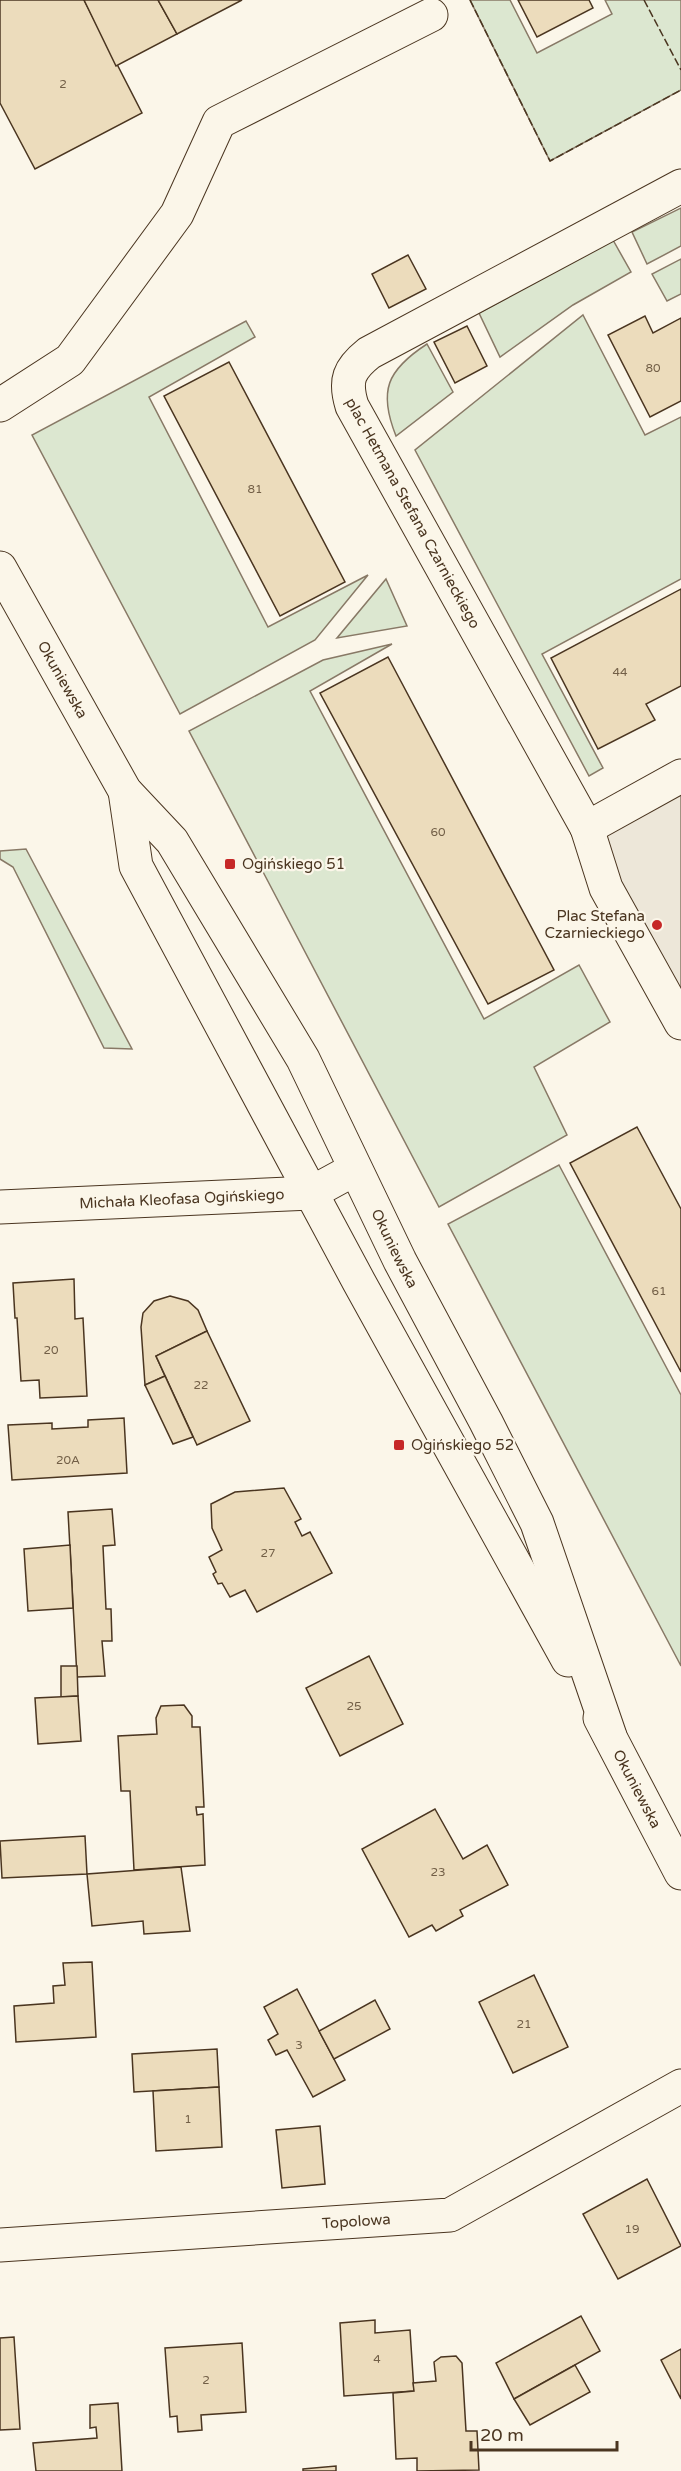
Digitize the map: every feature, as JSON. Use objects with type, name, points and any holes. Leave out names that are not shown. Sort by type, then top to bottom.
[{"type":"main road","points":[[0,405],[70,360],[177,214],[219,122],[431,15]]},
{"type":"main road","name":"plac Hetmana Stefana Czarnieckiego","points":[[681,186],[369,353],[356,364],[346,387],[352,406],[587,828],[606,888],[681,1023]]},
{"type":"main road","name":"Okuniewska","points":[[0,568],[125,791],[172,841],[303,1059],[400,1261],[537,1523],[610,1736]]},
{"type":"main road","points":[[587,828],[681,776]]},
{"type":"main road","name":"Okuniewska","points":[[125,791],[136,866],[311,1193],[610,1736],[681,1873]]},
{"type":"main road","name":"Michała Kleofasa Ogińskiego","points":[[0,1207],[311,1193],[355,1169]]},
{"type":"main road","name":"Topolowa","points":[[0,2245],[450,2215],[681,2086]]},
{"type":"green space","points":[[470,0],[510,0],[537,53],[612,14],[605,0],[681,0],[681,90],[550,161]]},
{"type":"green space","points":[[681,208],[681,246],[647,264],[632,232]]},
{"type":"green space","points":[[613,240],[631,272],[573,305],[500,357],[479,313]]},
{"type":"green space","points":[[681,259],[681,294],[667,301],[652,274]]},
{"type":"green space","points":[[583,315],[645,435],[681,417],[681,579],[542,654],[603,768],[589,776],[415,450]]},
{"type":"green space","points":[[246,321],[255,337],[149,397],[268,627],[368,575],[315,640],[180,714],[32,435]]},
{"type":"green space","points":[[427,344],[453,392],[396,436],[388,406],[387,394],[390,383],[403,363]]},
{"type":"green space","points":[[386,579],[407,626],[337,638]]},
{"type":"green space","points":[[392,644],[310,691],[484,1019],[579,965],[610,1022],[534,1067],[567,1135],[439,1207],[189,731],[323,660]]},
{"type":"green space","points":[[26,849],[132,1049],[104,1048],[13,867],[0,859],[0,851]]},
{"type":"green space","points":[[559,1165],[681,1395],[681,1666],[448,1224]]},
{"type":"shaded area","name":"Plac Stefana Czarnieckiego","points":[[681,787],[681,1014],[585,836]]},
{"type":"building","points":[[0,0],[84,0],[142,113],[35,169],[0,103]]},
{"type":"building","points":[[84,0],[158,0],[177,34],[116,66]]},
{"type":"building","points":[[158,0],[242,0],[177,34]]},
{"type":"building","points":[[518,0],[589,0],[593,8],[537,37]]},
{"type":"building","points":[[408,255],[426,289],[389,308],[372,274]]},
{"type":"building","points":[[645,316],[653,333],[681,318],[681,401],[650,417],[608,335]]},
{"type":"building","points":[[467,326],[487,366],[455,383],[434,342]]},
{"type":"building","points":[[229,362],[345,582],[280,616],[164,396]]},
{"type":"building","points":[[681,589],[681,686],[646,704],[655,720],[598,749],[551,658]]},
{"type":"building","points":[[388,657],[554,970],[488,1004],[320,693]]},
{"type":"building","points":[[637,1127],[681,1209],[681,1372],[570,1163]]},
{"type":"building","points":[[74,1279],[75,1319],[83,1318],[87,1396],[40,1398],[39,1380],[21,1381],[13,1283]]},
{"type":"building","points":[[170,1296],[188,1301],[198,1310],[207,1331],[156,1356],[165,1376],[145,1385],[141,1327],[143,1313],[154,1301]]},
{"type":"building","points":[[207,1331],[250,1421],[197,1445],[156,1356]]},
{"type":"building","points":[[165,1376],[193,1437],[173,1444],[145,1385]]},
{"type":"building","points":[[124,1418],[127,1473],[12,1480],[8,1425],[52,1423],[52,1429],[88,1427],[88,1420]]},
{"type":"building","points":[[284,1488],[301,1519],[295,1522],[302,1536],[310,1532],[332,1573],[257,1612],[245,1590],[230,1597],[222,1583],[218,1584],[213,1574],[216,1572],[209,1557],[222,1550],[212,1528],[211,1504],[235,1492]]},
{"type":"building","points":[[112,1509],[115,1545],[103,1546],[106,1609],[111,1609],[112,1641],[102,1641],[105,1676],[77,1677],[68,1512]]},
{"type":"building","points":[[70,1545],[73,1608],[28,1611],[24,1549]]},
{"type":"building","points":[[369,1656],[403,1724],[340,1756],[306,1688]]},
{"type":"building","points":[[61,1666],[77,1666],[78,1696],[61,1697]]},
{"type":"building","points":[[78,1696],[81,1741],[38,1744],[35,1698]]},
{"type":"building","points":[[184,1705],[192,1716],[192,1727],[200,1727],[204,1807],[196,1807],[197,1815],[203,1814],[205,1865],[134,1870],[130,1791],[121,1791],[118,1736],[157,1734],[156,1718],[161,1706]]},
{"type":"building","points":[[435,1809],[463,1859],[487,1845],[508,1885],[460,1910],[463,1916],[436,1931],[432,1925],[409,1937],[362,1849]]},
{"type":"building","points":[[85,1836],[87,1874],[2,1878],[0,1841]]},
{"type":"building","points":[[181,1867],[190,1931],[144,1934],[143,1921],[92,1926],[87,1874]]},
{"type":"building","points":[[92,1962],[96,2037],[16,2042],[14,2006],[54,2003],[53,1986],[65,1985],[63,1963]]},
{"type":"building","points":[[534,1975],[568,2047],[513,2073],[479,2002]]},
{"type":"building","points":[[297,1989],[345,2080],[313,2097],[287,2050],[276,2055],[268,2040],[278,2034],[264,2007]]},
{"type":"building","points":[[375,2000],[390,2029],[334,2059],[319,2031]]},
{"type":"building","points":[[217,2049],[219,2087],[134,2092],[132,2054]]},
{"type":"building","points":[[219,2087],[222,2147],[156,2151],[153,2091]]},
{"type":"building","points":[[320,2126],[325,2184],[282,2188],[276,2130]]},
{"type":"building","points":[[647,2179],[681,2246],[618,2279],[583,2214]]},
{"type":"building","points":[[581,2316],[600,2351],[514,2399],[496,2363]]},
{"type":"building","points":[[375,2320],[375,2333],[410,2330],[414,2391],[344,2396],[340,2323]]},
{"type":"building","points":[[14,2337],[20,2429],[0,2430],[0,2338]]},
{"type":"building","points":[[242,2343],[246,2412],[201,2415],[202,2430],[178,2432],[177,2416],[170,2417],[165,2348]]},
{"type":"building","points":[[681,2349],[681,2399],[661,2360]]},
{"type":"building","points":[[456,2356],[462,2363],[466,2431],[477,2431],[479,2470],[417,2471],[417,2458],[396,2459],[393,2393],[414,2391],[413,2383],[436,2381],[434,2362],[441,2357]]},
{"type":"building","points":[[575,2365],[590,2392],[530,2425],[514,2399]]},
{"type":"building","points":[[118,2403],[122,2471],[36,2471],[33,2443],[97,2438],[96,2427],[90,2428],[90,2405]]},
{"type":"building","points":[[336,2466],[336,2471],[303,2471],[303,2469]]},
{"type":"fence","points":[[470,0],[550,161],[681,90]]},
{"type":"fence","points":[[644,0],[681,70]]},
{"type":"place","name":"Ogińskiego 51","points":[[230,864]]},
{"type":"place","name":"Plac Stefana Czarnieckiego","points":[[657,925]]},
{"type":"place","name":"Ogińskiego 52","points":[[399,1445]]}]
